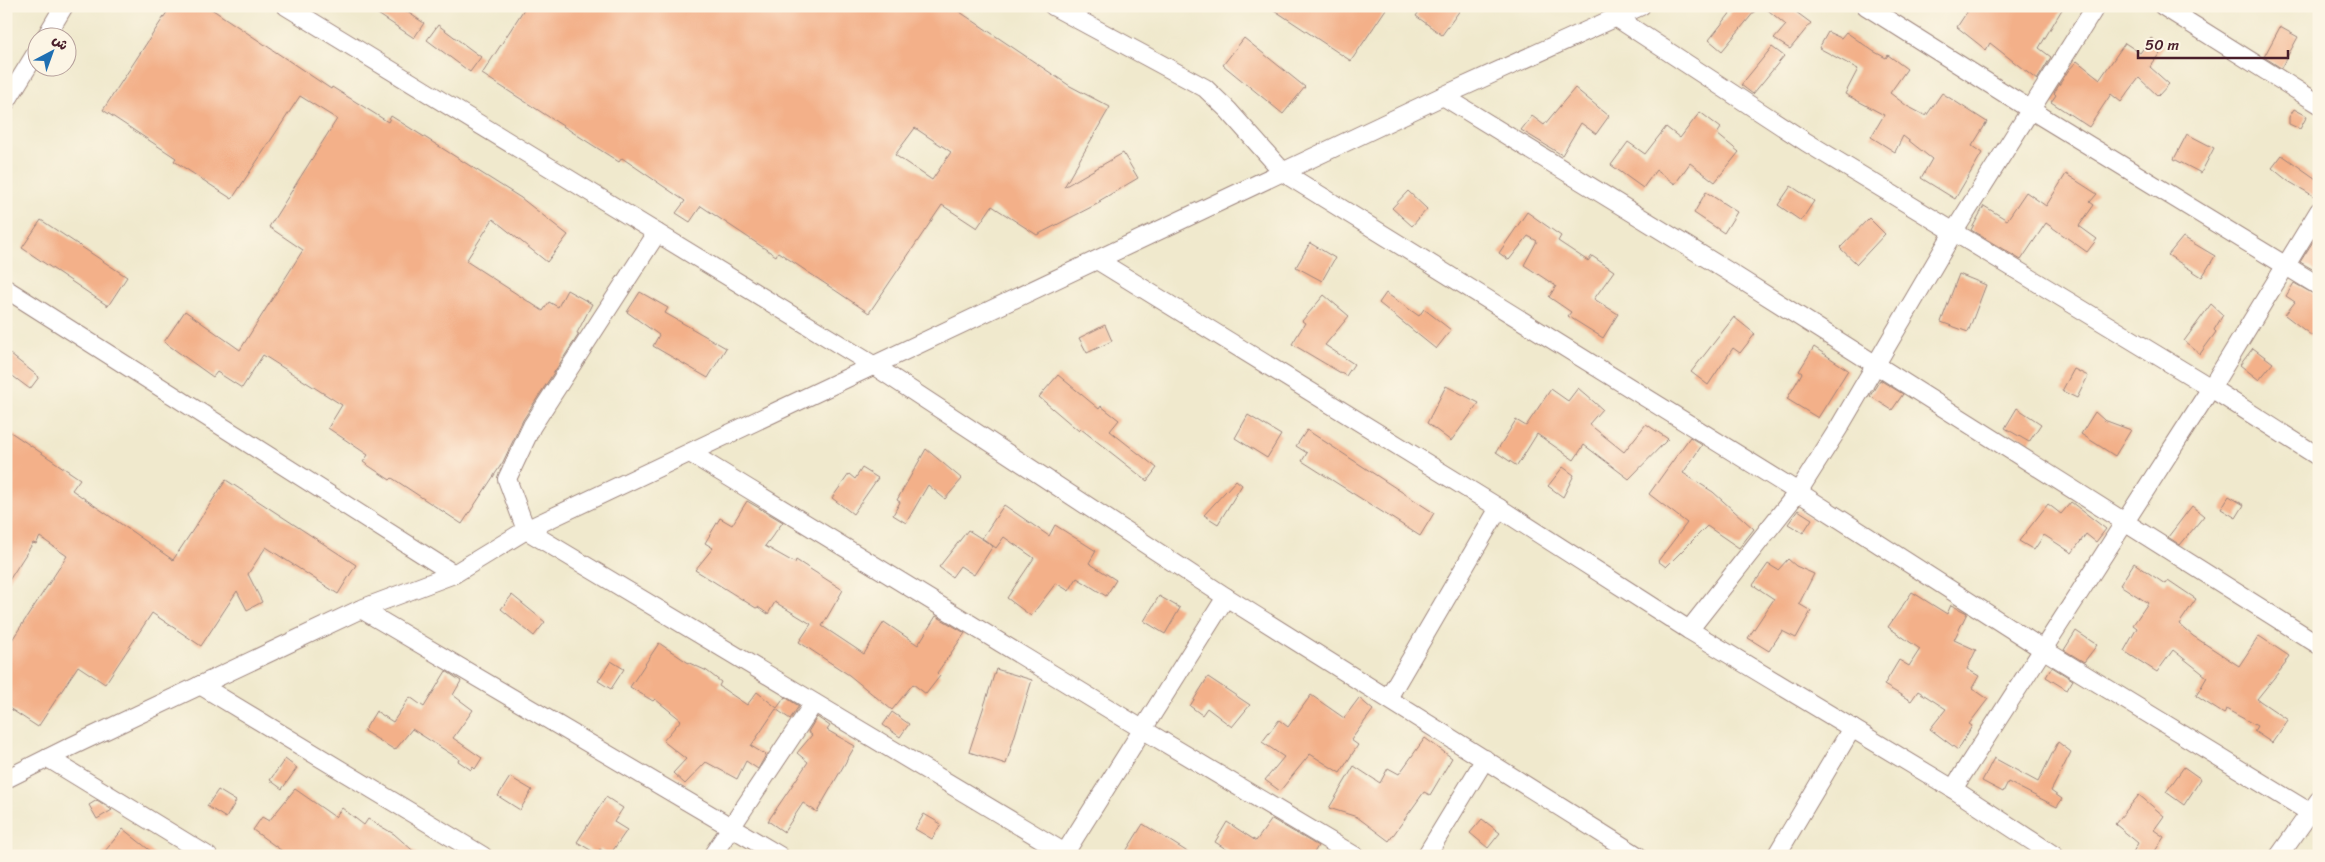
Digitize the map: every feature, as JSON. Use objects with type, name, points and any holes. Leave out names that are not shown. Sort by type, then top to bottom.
[{"type":"street","points":[[51,28],[64,6]]},
{"type":"street","points":[[286,6],[873,365],[1226,597],[1638,856]]},
{"type":"street","points":[[1053,6],[1205,88],[1284,173],[1798,492],[2044,650],[2316,810],[2279,856]]},
{"type":"street","points":[[6,779],[361,608],[454,574],[526,530],[1284,173],[1443,96],[1641,6]]},
{"type":"street","points":[[1866,6],[2031,110],[2319,286]]},
{"type":"street","points":[[1689,630],[1798,492],[1953,233],[2096,6]]},
{"type":"street","points":[[2163,6],[2319,104]]},
{"type":"street","points":[[1617,18],[1806,142],[2211,388],[2319,457]]},
{"type":"street","points":[[6,102],[28,66]]},
{"type":"street","points":[[1443,96],[1876,364],[2319,645]]},
{"type":"street","points":[[1953,789],[2211,388],[2319,211]]},
{"type":"street","points":[[657,233],[532,426],[507,479],[526,530],[1066,855],[1142,729],[1226,597]]},
{"type":"street","points":[[1097,260],[1499,508],[1689,630],[1953,789],[2055,856]]},
{"type":"street","points":[[6,289],[454,574]]},
{"type":"street","points":[[690,453],[1142,729],[1355,856]]},
{"type":"street","points":[[1388,698],[1499,508]]},
{"type":"street","points":[[361,608],[780,856]]},
{"type":"street","points":[[200,685],[483,856]]},
{"type":"street","points":[[712,856],[814,703]]},
{"type":"street","points":[[1776,856],[1852,728]]},
{"type":"street","points":[[48,758],[208,856]]},
{"type":"street","points":[[1426,856],[1485,759]]},
{"type":"building","points":[[171,6],[207,6],[331,89],[332,87],[388,122],[391,116],[521,198],[568,235],[547,262],[493,219],[466,261],[543,311],[549,302],[558,307],[567,290],[592,304],[577,333],[579,334],[523,420],[503,462],[462,524],[392,478],[390,480],[363,462],[368,455],[328,428],[342,405],[263,355],[242,388],[217,372],[213,377],[164,342],[185,311],[240,350],[303,250],[269,227],[337,119],[300,96],[232,199],[174,161],[176,158],[103,110]]},
{"type":"building","points":[[366,6],[398,6],[424,23],[414,38]]},
{"type":"building","points":[[526,6],[951,6],[1070,86],[1110,107],[1064,187],[1123,153],[1138,178],[1099,201],[1101,202],[1037,235],[992,206],[977,228],[942,205],[869,313],[778,252],[776,256],[701,206],[690,222],[676,213],[685,201],[622,158],[619,162],[482,74]],"holes":[[[915,128],[951,152],[932,180],[895,155]]]},
{"type":"building","points":[[1268,6],[1388,6],[1351,61]]},
{"type":"building","points":[[1423,6],[1463,6],[1442,35],[1416,16]]},
{"type":"building","points":[[1736,6],[1759,6],[1722,51],[1709,40]]},
{"type":"building","points":[[1763,6],[1788,6],[1811,23],[1790,49],[1774,39],[1786,25]]},
{"type":"building","points":[[1971,6],[2064,6],[2039,48],[2051,57],[2037,80],[1990,43],[1986,50],[1957,27]]},
{"type":"building","points":[[438,25],[481,57],[470,72],[427,40]]},
{"type":"building","points":[[2280,27],[2298,37],[2281,68],[2264,57]]},
{"type":"building","points":[[1828,32],[1841,38],[1846,32],[1873,51],[1886,58],[1888,55],[1907,69],[1890,93],[1907,106],[1926,116],[1942,93],[1987,122],[1972,146],[1982,153],[1955,199],[1921,178],[1932,159],[1903,136],[1895,152],[1871,137],[1884,115],[1845,94],[1858,69],[1819,48]]},
{"type":"building","points":[[1244,38],[1305,87],[1283,114],[1223,65]]},
{"type":"building","points":[[2151,38],[2164,47],[2150,67],[2169,84],[2158,96],[2139,78],[2121,102],[2111,94],[2089,127],[2051,102],[2056,95],[2054,93],[2077,61],[2100,79],[2125,43],[2140,53]]},
{"type":"building","points":[[1772,47],[1784,56],[1753,94],[1741,85]]},
{"type":"building","points":[[1575,88],[1609,116],[1596,134],[1581,123],[1562,155],[1521,130],[1532,116],[1544,125]]},
{"type":"building","points":[[2294,109],[2307,116],[2300,129],[2289,124],[2289,117]]},
{"type":"building","points":[[1700,112],[1721,128],[1717,134],[1739,152],[1715,182],[1690,163],[1675,184],[1656,170],[1643,188],[1611,165],[1628,142],[1645,154],[1666,127],[1680,138]]},
{"type":"building","points":[[2187,134],[2214,148],[2201,173],[2174,159]]},
{"type":"building","points":[[2282,155],[2319,181],[2319,199],[2288,181],[2272,168]]},
{"type":"building","points":[[2066,174],[2097,194],[2090,202],[2094,205],[2079,226],[2097,239],[2087,252],[2046,223],[2021,260],[1971,230],[1984,206],[2007,220],[2026,192],[2046,206]]},
{"type":"building","points":[[1791,186],[1814,201],[1801,221],[1778,205]]},
{"type":"building","points":[[1408,191],[1427,209],[1412,226],[1392,208]]},
{"type":"building","points":[[1706,192],[1737,212],[1724,233],[1694,213]]},
{"type":"building","points":[[1527,212],[1561,236],[1558,241],[1588,261],[1592,256],[1614,271],[1594,299],[1618,314],[1603,338],[1568,316],[1571,312],[1549,297],[1556,286],[1524,265],[1537,241],[1528,236],[1509,260],[1499,253]]},
{"type":"building","points":[[1869,218],[1885,234],[1857,264],[1840,248]]},
{"type":"building","points":[[41,220],[127,277],[108,306],[22,248]]},
{"type":"building","points":[[2319,232],[2319,273],[2300,262]]},
{"type":"building","points":[[2183,237],[2215,256],[2202,277],[2168,255]]},
{"type":"building","points":[[1310,243],[1335,258],[1322,281],[1296,267]]},
{"type":"building","points":[[1959,274],[1986,285],[1968,332],[1941,322]]},
{"type":"building","points":[[2294,283],[2319,297],[2319,325],[2312,336],[2285,315],[2295,302],[2286,296]]},
{"type":"building","points":[[640,292],[668,308],[665,313],[726,348],[708,378],[653,346],[659,335],[627,312]]},
{"type":"building","points":[[1386,293],[1419,316],[1424,309],[1451,330],[1436,349],[1379,303]]},
{"type":"building","points":[[1324,295],[1349,316],[1325,345],[1354,364],[1346,376],[1292,344],[1305,323],[1302,321]]},
{"type":"building","points":[[2211,304],[2223,315],[2214,330],[2216,332],[2200,354],[2184,341]]},
{"type":"building","points":[[1734,317],[1755,334],[1740,353],[1733,348],[1708,385],[1691,372]]},
{"type":"building","points":[[1105,325],[1112,341],[1087,353],[1079,338]]},
{"type":"building","points":[[1814,347],[1848,370],[1818,418],[1787,399],[1802,373],[1799,371]]},
{"type":"building","points":[[2253,348],[2273,363],[2259,380],[2240,365]]},
{"type":"building","points":[[6,351],[39,377],[30,389],[6,371]]},
{"type":"building","points":[[2074,369],[2088,376],[2077,398],[2062,391]]},
{"type":"building","points":[[1058,375],[1099,409],[1101,406],[1119,420],[1110,431],[1157,468],[1147,481],[1081,429],[1079,431],[1039,397]]},
{"type":"building","points":[[1880,380],[1903,394],[1892,410],[1870,396]]},
{"type":"building","points":[[1446,386],[1479,403],[1451,441],[1427,423]]},
{"type":"building","points":[[1578,388],[1602,409],[1589,424],[1624,452],[1646,424],[1668,439],[1629,479],[1584,445],[1574,460],[1537,434],[1517,466],[1496,452],[1516,420],[1526,426],[1551,389],[1568,401]]},
{"type":"building","points":[[2017,408],[2041,424],[2029,442],[2005,428]]},
{"type":"building","points":[[2095,412],[2104,420],[2131,430],[2115,456],[2081,434]]},
{"type":"building","points":[[1248,415],[1281,435],[1267,458],[1235,438]]},
{"type":"building","points":[[6,429],[80,479],[72,490],[173,560],[226,480],[356,565],[338,594],[266,547],[248,574],[262,602],[247,610],[237,591],[201,646],[152,613],[105,684],[78,666],[38,727],[6,706],[6,649],[67,556],[40,537],[36,544],[33,543],[6,585]]},
{"type":"building","points":[[1307,430],[1434,513],[1420,536],[1302,461],[1307,453],[1296,446]]},
{"type":"building","points":[[1690,437],[1702,445],[1683,473],[1713,492],[1754,529],[1739,548],[1707,526],[1666,567],[1658,561],[1687,523],[1649,494]]},
{"type":"building","points":[[926,449],[962,479],[945,499],[928,485],[906,523],[893,515],[900,502],[897,500]]},
{"type":"building","points":[[1563,467],[1574,475],[1563,497],[1548,486]]},
{"type":"building","points":[[862,468],[878,478],[853,514],[832,498],[849,474],[855,479]]},
{"type":"building","points":[[1236,480],[1242,485],[1218,524],[1204,515]]},
{"type":"building","points":[[2229,496],[2244,505],[2236,518],[2221,509]]},
{"type":"building","points":[[747,501],[783,522],[765,546],[795,563],[796,560],[843,590],[822,626],[864,654],[884,622],[918,645],[936,616],[965,633],[937,673],[940,676],[926,694],[913,684],[892,710],[849,675],[799,642],[811,624],[775,602],[768,614],[695,570],[713,548],[705,543],[720,518],[732,525]]},
{"type":"building","points":[[2071,502],[2106,529],[2096,542],[2086,534],[2072,553],[2044,535],[2034,550],[2019,541],[2048,504],[2061,514]]},
{"type":"building","points":[[1004,505],[1049,536],[1055,525],[1096,551],[1089,563],[1116,580],[1106,596],[1077,578],[1069,591],[1056,583],[1031,616],[1007,598],[1034,558],[1004,537],[996,548],[982,538]]},
{"type":"building","points":[[2192,506],[2204,516],[2180,545],[2168,537]]},
{"type":"building","points":[[1798,510],[1812,519],[1803,533],[1788,524]]},
{"type":"building","points":[[968,530],[993,546],[974,575],[960,566],[952,577],[939,567]]},
{"type":"building","points":[[1788,559],[1796,566],[1814,574],[1799,604],[1811,611],[1796,638],[1782,631],[1769,651],[1748,638],[1774,599],[1753,585],[1768,564],[1778,570]]},
{"type":"building","points":[[2134,563],[2165,584],[2168,580],[2196,599],[2179,624],[2193,636],[2239,666],[2259,636],[2289,656],[2286,663],[2257,699],[2288,720],[2272,743],[2254,731],[2257,726],[2226,709],[2224,714],[2196,696],[2207,677],[2173,650],[2157,672],[2124,651],[2137,628],[2133,625],[2148,603],[2120,585]]},
{"type":"building","points":[[1912,592],[1947,614],[1951,605],[1967,613],[1954,640],[1976,650],[1967,669],[1979,676],[1972,688],[1988,699],[1969,724],[1972,726],[1958,750],[1930,729],[1946,709],[1918,691],[1911,701],[1884,685],[1899,660],[1909,666],[1920,649],[1888,627]]},
{"type":"building","points":[[512,595],[545,622],[534,636],[501,609]]},
{"type":"building","points":[[1159,596],[1180,608],[1165,634],[1144,621]]},
{"type":"building","points":[[2076,631],[2097,645],[2084,662],[2064,650]]},
{"type":"building","points":[[659,643],[687,662],[707,671],[721,682],[719,686],[747,705],[757,692],[777,708],[785,697],[799,706],[790,719],[776,709],[751,746],[766,755],[758,769],[746,761],[737,779],[706,762],[685,784],[673,773],[686,759],[663,741],[681,720],[655,699],[653,701],[630,687]]},
{"type":"building","points":[[611,661],[624,669],[611,689],[598,681]]},
{"type":"building","points":[[2052,667],[2073,680],[2067,690],[2046,677]]},
{"type":"building","points":[[996,669],[1032,680],[1006,764],[969,752]]},
{"type":"building","points":[[446,671],[461,681],[453,695],[473,710],[453,738],[482,758],[475,769],[473,767],[471,770],[458,761],[459,759],[412,729],[395,750],[364,731],[376,711],[393,722],[410,697],[424,707]]},
{"type":"building","points":[[1208,677],[1250,705],[1232,727],[1207,708],[1202,715],[1190,706]]},
{"type":"building","points":[[1311,695],[1344,718],[1359,698],[1373,710],[1351,740],[1358,745],[1340,773],[1310,754],[1280,791],[1265,780],[1284,757],[1262,742],[1279,720],[1288,727]]},
{"type":"building","points":[[892,712],[909,724],[900,737],[883,725]]},
{"type":"building","points":[[817,717],[830,726],[827,730],[855,746],[817,812],[803,803],[784,832],[768,821],[808,762],[797,753],[812,735],[808,732]]},
{"type":"building","points":[[1425,738],[1452,758],[1430,795],[1424,792],[1389,841],[1357,817],[1329,808],[1354,766],[1380,783],[1388,768],[1399,774]]},
{"type":"building","points":[[2058,742],[2071,752],[2051,791],[2062,799],[2057,807],[2008,782],[2003,792],[1982,781],[1994,758],[2038,782]]},
{"type":"building","points":[[285,759],[297,768],[282,789],[270,780]]},
{"type":"building","points":[[2184,767],[2201,779],[2184,805],[2166,792]]},
{"type":"building","points":[[510,777],[532,790],[520,810],[498,796]]},
{"type":"building","points":[[295,789],[335,817],[342,808],[364,825],[368,819],[394,834],[419,856],[289,856],[253,830],[262,817],[269,821]]},
{"type":"building","points":[[218,790],[236,801],[226,818],[207,806]]},
{"type":"building","points":[[2139,795],[2164,816],[2154,830],[2164,837],[2152,856],[2131,856],[2138,843],[2115,824]]},
{"type":"building","points":[[606,797],[623,808],[614,822],[627,830],[609,856],[600,849],[597,854],[577,842]]},
{"type":"building","points":[[97,800],[112,810],[97,819],[89,805]]},
{"type":"building","points":[[924,814],[941,824],[932,839],[915,829]]},
{"type":"building","points":[[1272,819],[1318,846],[1312,856],[1237,856],[1215,842],[1227,822],[1256,841]]},
{"type":"building","points":[[1482,819],[1500,833],[1488,848],[1470,833]]},
{"type":"building","points":[[1143,824],[1194,856],[1123,856]]},
{"type":"building","points":[[123,829],[157,856],[101,856]]}]
